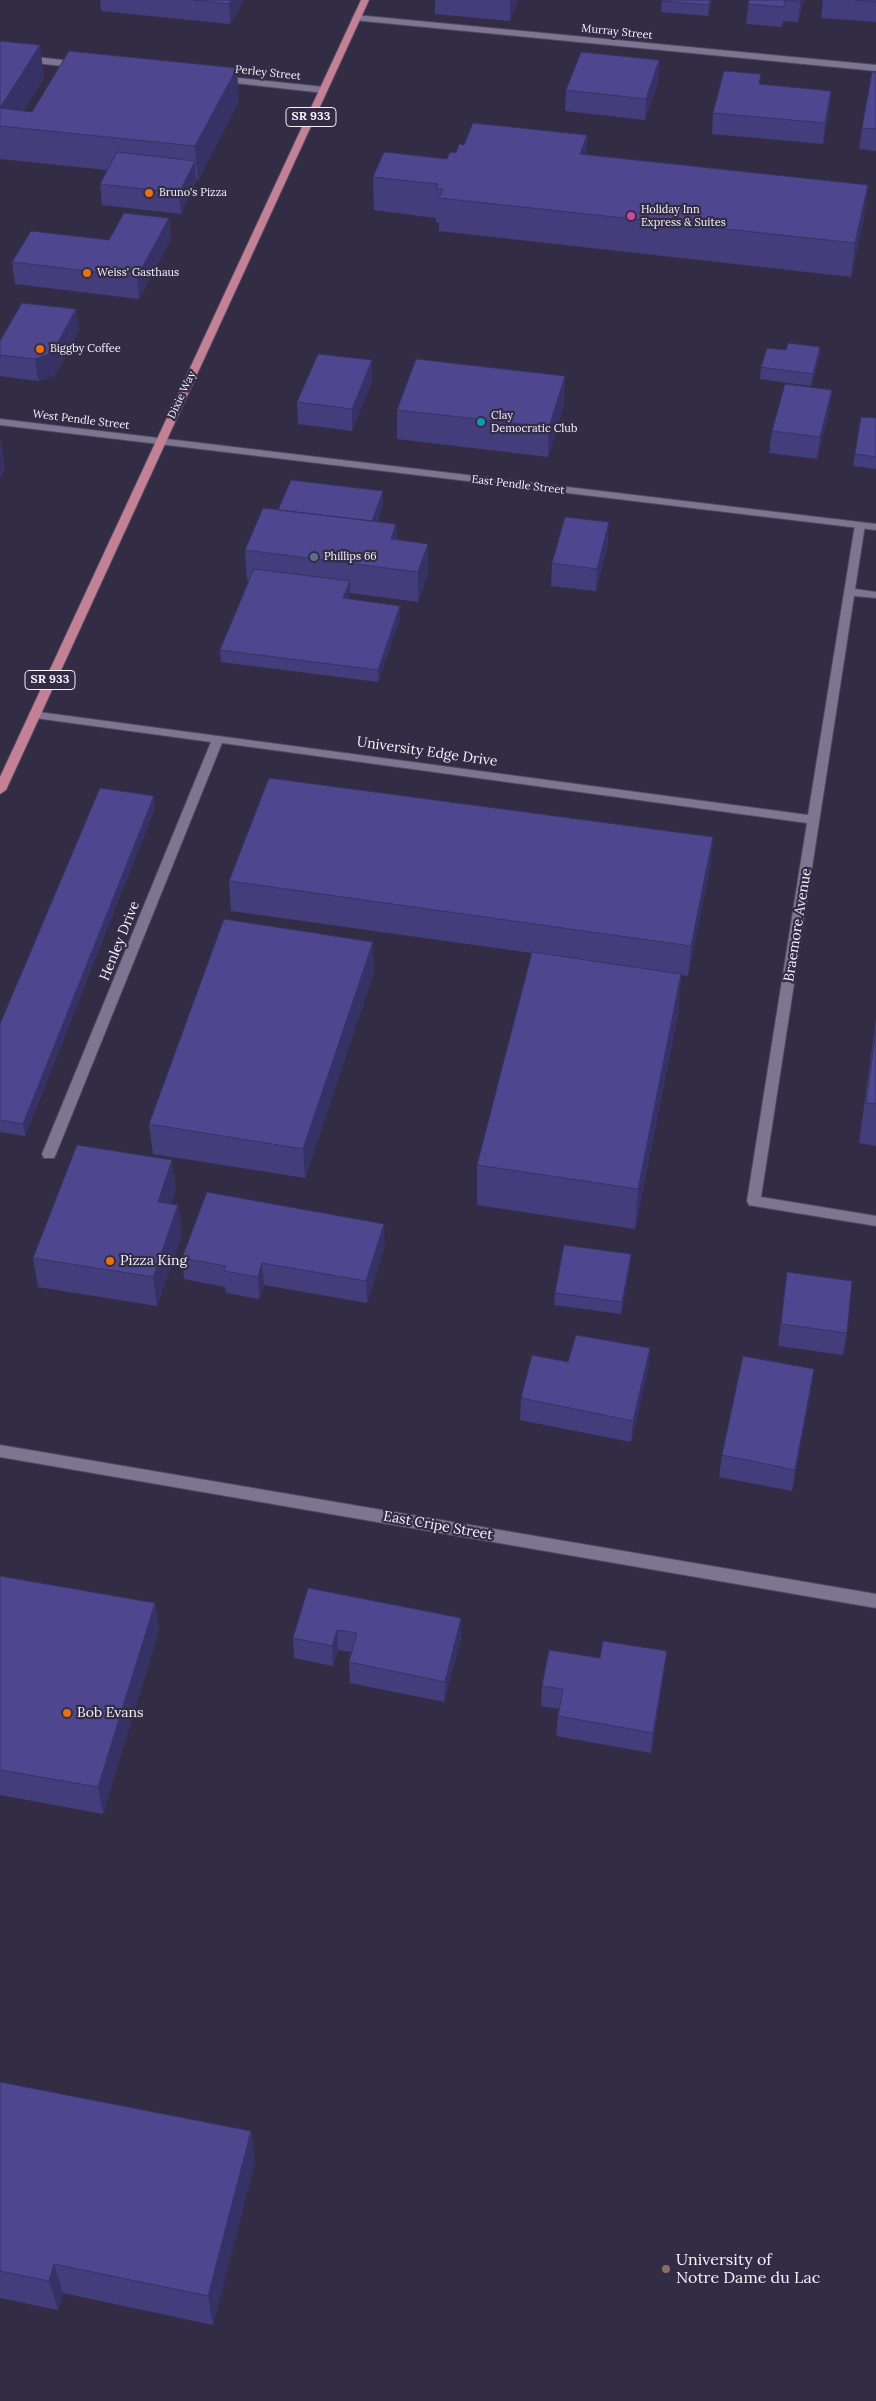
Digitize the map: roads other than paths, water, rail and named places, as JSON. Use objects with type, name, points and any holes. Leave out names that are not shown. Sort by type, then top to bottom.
[{"type":"main road","name":"Dixie Way","points":[[0,790],[365,0]]},
{"type":"street","name":"Murray Street","points":[[356,18],[876,68]]},
{"type":"street","points":[[0,56],[88,65]]},
{"type":"street","name":"Perley Street","points":[[212,79],[324,90]]},
{"type":"street","name":"West Pendle Street","points":[[0,422],[160,442]]},
{"type":"street","name":"East Pendle Street","points":[[160,442],[876,527]]},
{"type":"street","name":"Braemore Avenue","points":[[860,525],[754,1201],[876,1220]]},
{"type":"street","points":[[849,592],[876,595]]},
{"type":"street","name":"University Edge Drive","points":[[34,714],[815,820]]},
{"type":"street","name":"Henley Drive","points":[[49,1154],[218,739]]},
{"type":"street","name":"East Cripe Street","points":[[0,1451],[876,1600]]},
{"type":"place","name":"Bruno's Pizza","points":[[149,193]]},
{"type":"place","name":"Holiday Inn Express & Suites","points":[[631,216]]},
{"type":"place","name":"Weiss' Gasthaus","points":[[87,273]]},
{"type":"place","name":"Biggby Coffee","points":[[40,349]]},
{"type":"place","name":"Clay Democratic Club","points":[[481,422]]},
{"type":"place","name":"Phillips 66","points":[[314,557]]},
{"type":"place","name":"Pizza King","points":[[110,1261]]},
{"type":"place","name":"Bob Evans","points":[[67,1713]]},
{"type":"place","name":"University of Notre Dame du Lac","points":[[666,2269]]}]
